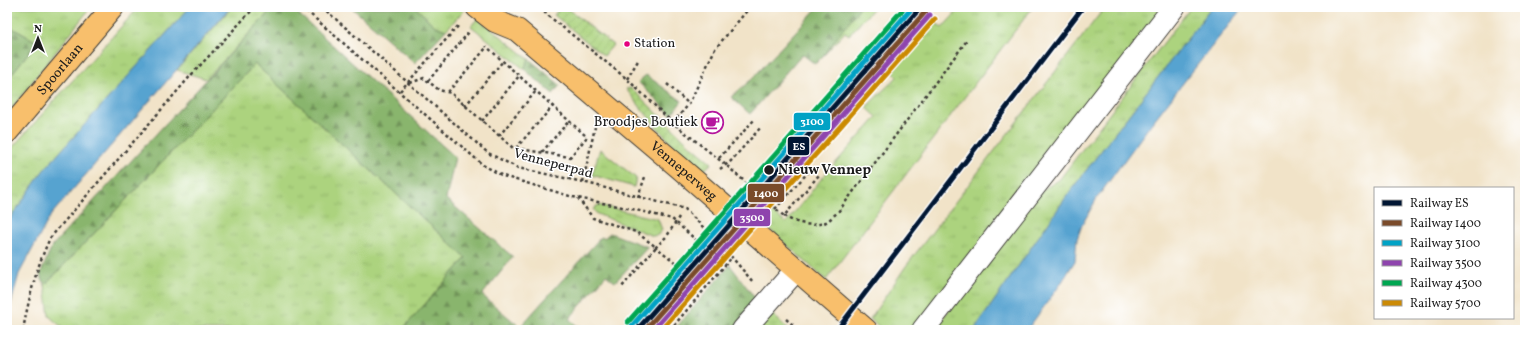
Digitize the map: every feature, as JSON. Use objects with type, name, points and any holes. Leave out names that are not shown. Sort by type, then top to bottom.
[{"type":"main road","name":"Spoorlaan","points":[[7,132],[113,7]]},
{"type":"main road","name":"Venneperweg","points":[[477,7],[495,21],[517,30],[601,100],[866,330]]},
{"type":"main road","name":"Venneperweg","points":[[503,7],[517,30]]},
{"type":"lane","points":[[923,330],[1174,7]]},
{"type":"lane","points":[[743,330],[796,270]]},
{"type":"path","points":[[23,330],[32,283],[40,258],[50,238],[193,73],[254,7]]},
{"type":"path","points":[[302,7],[483,165],[503,176],[578,198],[632,209],[676,222],[725,265]]},
{"type":"path","name":"Venneperpad","points":[[322,7],[488,153],[518,168],[583,182],[685,209],[732,257],[769,301]]},
{"type":"path","points":[[673,124],[689,104],[715,49],[750,7]]},
{"type":"path","points":[[548,8],[545,13],[627,79],[673,124],[719,158],[775,209],[784,216],[798,223],[812,224],[826,222],[838,212],[968,40]]},
{"type":"path","points":[[400,91],[460,24]]},
{"type":"path","points":[[428,81],[469,31],[474,35]]},
{"type":"path","points":[[409,82],[424,78],[439,90],[448,92],[499,136],[516,148],[570,157],[587,137],[483,43]]},
{"type":"path","points":[[448,92],[487,47]]},
{"type":"path","points":[[627,79],[639,59]]},
{"type":"path","points":[[465,106],[503,61]]},
{"type":"path","points":[[482,121],[519,76]]},
{"type":"path","points":[[667,84],[689,104]]},
{"type":"path","points":[[499,136],[536,91]]},
{"type":"path","points":[[583,182],[601,100]]},
{"type":"path","points":[[516,148],[552,106]]},
{"type":"path","points":[[719,158],[739,137],[754,118]]},
{"type":"path","points":[[542,152],[569,121]]},
{"type":"path","points":[[721,169],[761,127]]},
{"type":"path","points":[[775,209],[811,169]]},
{"type":"path","points":[[784,216],[801,194],[819,175]]},
{"type":"path","points":[[638,197],[645,177]]},
{"type":"path","points":[[578,198],[593,218],[636,232],[706,287]]},
{"type":"path","points":[[620,288],[667,236],[679,217]]},
{"type":"path","points":[[670,330],[732,257]]},
{"type":"green space","points":[[7,7],[91,7],[7,114],[7,80],[37,42],[7,25]]},
{"type":"green space","points":[[139,7],[190,7],[43,171],[7,223],[7,154]]},
{"type":"green space","points":[[232,7],[274,7],[206,79],[177,70]]},
{"type":"green space","points":[[274,7],[291,7],[455,157],[446,199],[513,257],[482,295],[520,327],[601,237],[604,238],[610,233],[648,247],[615,282],[606,275],[569,319],[582,330],[402,330],[466,258],[255,64],[45,285],[40,275],[52,246]]},
{"type":"green space","points":[[351,7],[415,7],[435,26],[446,30],[415,63]]},
{"type":"green space","points":[[415,7],[467,7],[446,30],[435,26]]},
{"type":"green space","points":[[561,7],[566,7],[613,45],[604,56],[554,15]]},
{"type":"green space","points":[[818,7],[860,7],[823,56],[815,64],[802,54],[750,114],[731,97],[752,79]]},
{"type":"green space","points":[[859,7],[875,7],[849,35],[845,32],[823,56],[822,55]]},
{"type":"green space","points":[[961,7],[1033,7],[826,280],[760,221],[770,210],[786,223],[822,178],[877,117],[866,107],[897,77],[892,71],[935,22],[942,28]]},
{"type":"green space","points":[[1105,7],[1164,7],[913,330],[883,330],[870,319],[906,266]]},
{"type":"green space","points":[[1191,7],[1212,7],[1071,190],[974,330],[934,330],[1037,193],[1059,180]]},
{"type":"green space","points":[[478,18],[529,59],[524,69],[471,26]]},
{"type":"green space","points":[[7,25],[37,42],[7,80]]},
{"type":"green space","points":[[529,59],[560,85],[553,94],[524,69]]},
{"type":"green space","points":[[255,64],[466,258],[402,330],[65,330],[49,316],[45,285]]},
{"type":"green space","points":[[646,75],[682,101],[671,115],[638,82]]},
{"type":"green space","points":[[631,88],[688,143],[712,163],[702,172],[691,163],[662,133],[626,89]]},
{"type":"green space","points":[[600,149],[636,178],[634,187],[592,175]]},
{"type":"green space","points":[[598,205],[658,219],[662,230],[658,235],[653,236],[597,214],[593,209]]},
{"type":"green space","points":[[730,265],[758,302],[732,330],[674,330]]},
{"type":"green space","points":[[770,312],[789,330],[748,330]]},
{"type":"water","points":[[190,7],[231,7],[51,215],[19,274],[7,319],[7,223],[43,171]]},
{"type":"water","points":[[1212,7],[1243,7],[1151,124],[1097,198],[1082,225],[1077,239],[1075,261],[1060,285],[1027,330],[974,330],[1071,190]]},
{"type":"rail line","name":"4300","points":[[628,322],[905,7]]},
{"type":"rail line","name":"3100","points":[[632,326],[913,7]]},
{"type":"rail line","name":"ES","points":[[637,330],[921,7]]},
{"type":"rail line","name":"ES","points":[[837,330],[1083,7]]},
{"type":"rail line","name":"1400","points":[[645,330],[926,11]]},
{"type":"rail line","name":"3500","points":[[653,330],[930,15]]},
{"type":"rail line","name":"5700","points":[[661,330],[935,19]]},
{"type":"place","name":"Station","points":[[627,44]]},
{"type":"place","name":"Broodjes Boutiek","points":[[713,122]]},
{"type":"place","name":"Nieuw Vennep","points":[[769,170]]}]
